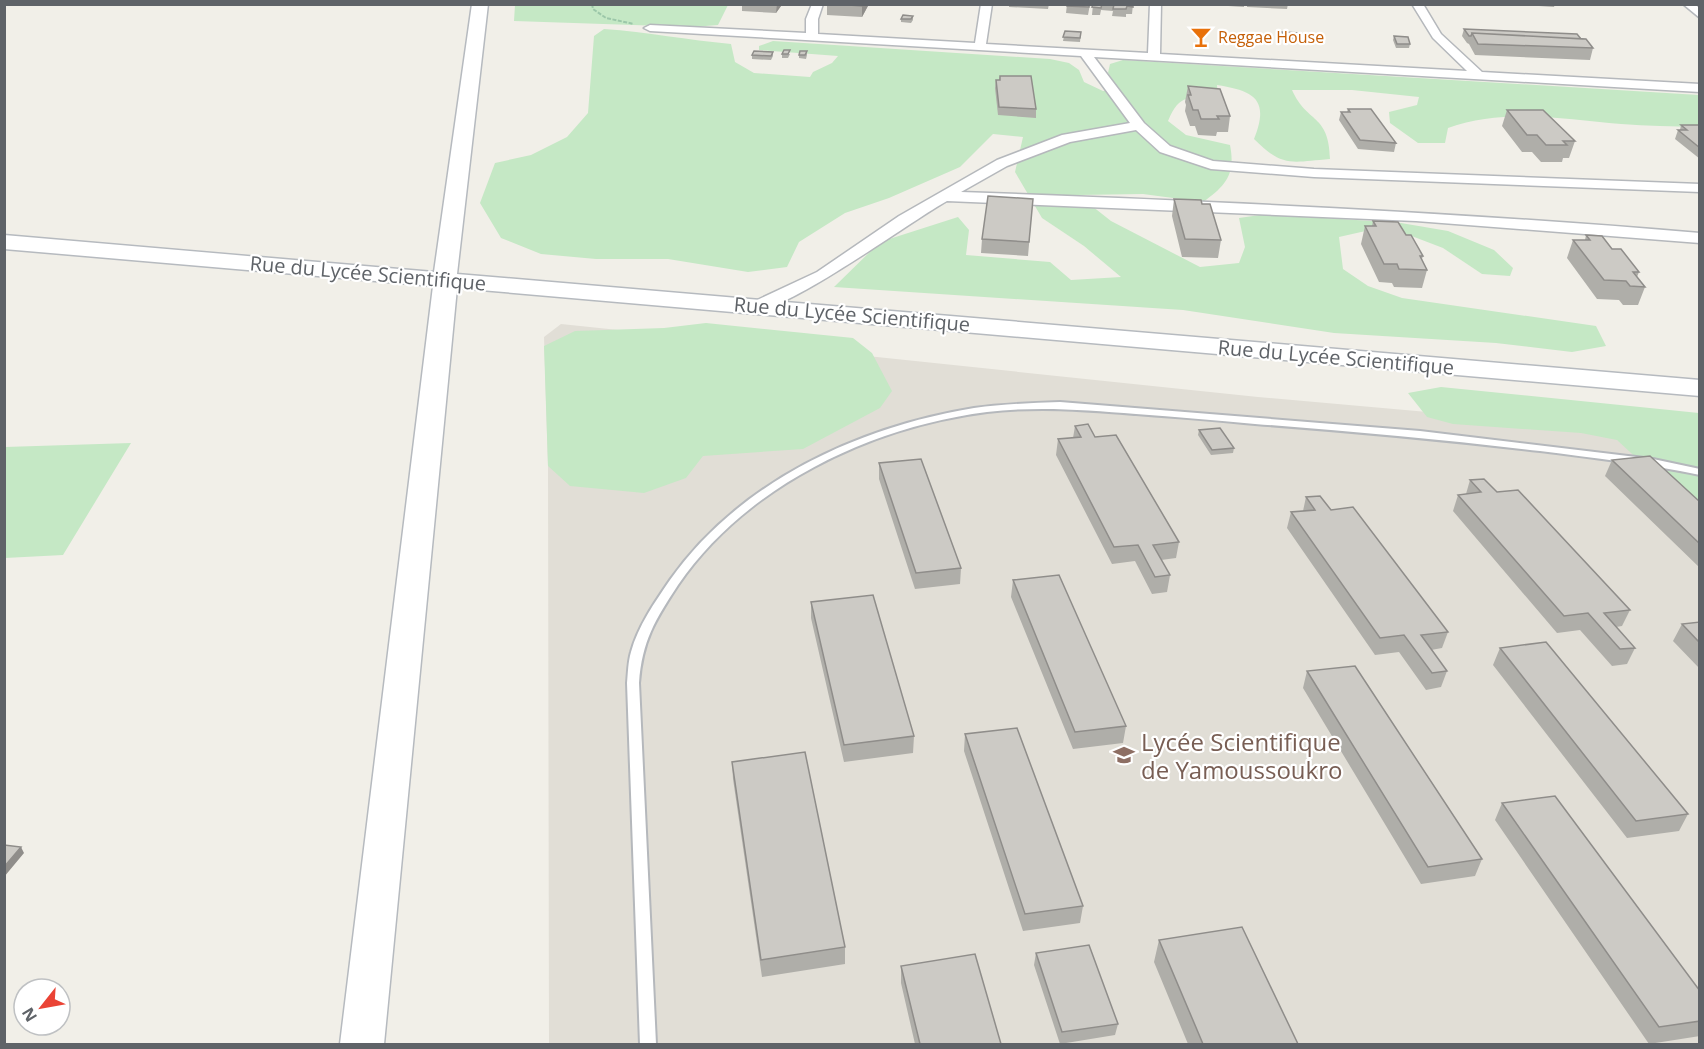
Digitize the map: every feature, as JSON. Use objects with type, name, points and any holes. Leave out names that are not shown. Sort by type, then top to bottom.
[{"type":"street","points":[[362,1044],[446,279],[480,4]]},
{"type":"street","points":[[812,37],[812,18],[818,4]]},
{"type":"street","points":[[981,47],[987,4]]},
{"type":"street","points":[[1154,57],[1156,4]]},
{"type":"street","points":[[1417,4],[1437,36],[1478,75]]},
{"type":"street","points":[[1688,4],[1700,15]]},
{"type":"street","points":[[650,28],[1700,88]]},
{"type":"street","points":[[1085,52],[1139,126],[1165,149],[1210,165],[1314,173],[1700,188]]},
{"type":"street","points":[[759,306],[824,275],[904,219],[1002,163],[1067,138],[1139,126]]},
{"type":"street","points":[[942,196],[1330,211],[1551,224],[1700,238]]},
{"type":"street","name":"Rue du Lycée Scientifique","points":[[4,242],[1700,388]]},
{"type":"lane","points":[[648,1044],[633,683],[637,652],[646,629],[672,584],[697,553],[742,511],[772,489],[836,453],[875,436],[963,413],[1012,406],[1060,405],[1420,434],[1653,462],[1700,472]]},
{"type":"path","points":[[592,4],[593,9],[606,18],[650,28]]},
{"type":"shaded area","name":"Lycée Scientifique de Yamoussoukro","points":[[561,324],[1258,397],[1699,436],[1699,1044],[549,1044],[548,466],[544,337]]},
{"type":"green space","points":[[515,5],[728,5],[718,25],[693,27],[514,21]]},
{"type":"green space","points":[[604,29],[731,44],[735,62],[754,73],[810,77],[813,72],[832,63],[838,56],[759,50],[759,46],[773,41],[1050,59],[1069,63],[1079,70],[1084,82],[1103,91],[1118,88],[1108,73],[1110,64],[1123,60],[1699,95],[1699,127],[1631,125],[1534,117],[1490,118],[1448,128],[1445,143],[1418,143],[1390,123],[1389,112],[1417,105],[1419,97],[1352,90],[1292,90],[1304,109],[1326,134],[1330,159],[1296,162],[1273,155],[1254,139],[1260,115],[1255,99],[1241,90],[1217,85],[1218,97],[1181,101],[1168,121],[1186,135],[1230,145],[1230,172],[1223,185],[1211,196],[1203,202],[1143,194],[1078,195],[1111,221],[1200,267],[1239,263],[1245,247],[1239,218],[1267,214],[1401,223],[1448,231],[1494,250],[1513,268],[1510,276],[1482,274],[1443,248],[1409,235],[1370,230],[1339,237],[1343,269],[1368,286],[1402,298],[1596,326],[1606,346],[1572,352],[1496,343],[1334,333],[1183,310],[834,287],[880,242],[958,217],[969,230],[966,255],[1050,262],[1071,280],[1121,277],[1084,246],[1042,218],[1015,172],[1023,137],[993,134],[960,167],[889,198],[845,213],[799,242],[787,267],[748,272],[668,259],[596,259],[541,254],[501,238],[480,203],[495,163],[531,155],[567,137],[588,113],[594,36]]},
{"type":"green space","points":[[706,323],[853,338],[872,353],[892,391],[880,408],[803,449],[703,456],[686,478],[644,493],[570,486],[548,466],[544,346],[575,331],[664,328]]},
{"type":"green space","points":[[1441,387],[1699,413],[1699,516],[1617,440],[1581,433],[1453,424],[1427,417],[1408,393]]},
{"type":"green space","points":[[131,443],[63,555],[5,558],[5,447]]},
{"type":"building","points":[[834,4],[863,4],[862,6]]},
{"type":"building","points":[[1067,4],[1089,4],[1089,7],[1067,6]]},
{"type":"building","points":[[1093,4],[1102,4],[1101,8],[1092,7]]},
{"type":"building","points":[[1114,4],[1133,4],[1133,7],[1113,9]]},
{"type":"building","points":[[903,15],[913,16],[911,19],[901,19]]},
{"type":"building","points":[[1464,29],[1577,34],[1581,39],[1472,33],[1469,36]]},
{"type":"building","points":[[1065,31],[1081,32],[1080,38],[1063,37]]},
{"type":"building","points":[[1282,32],[1300,33],[1301,36],[1283,35]]},
{"type":"building","points":[[1472,33],[1586,39],[1593,48],[1478,44]]},
{"type":"building","points":[[1394,36],[1408,37],[1410,44],[1397,44]]},
{"type":"building","points":[[784,50],[790,50],[788,54],[782,54]]},
{"type":"building","points":[[754,51],[773,52],[771,56],[752,55]]},
{"type":"building","points":[[800,51],[807,51],[805,55],[799,55]]},
{"type":"building","points":[[1000,76],[1031,76],[1036,109],[999,107],[996,80],[1000,80]]},
{"type":"building","points":[[1188,86],[1220,89],[1230,116],[1217,116],[1219,119],[1201,119],[1198,110],[1193,110],[1188,95],[1191,95]]},
{"type":"building","points":[[1348,109],[1371,109],[1396,143],[1360,140],[1341,112],[1350,112]]},
{"type":"building","points":[[1507,110],[1543,110],[1575,141],[1563,141],[1567,145],[1546,145],[1537,135],[1527,135]]},
{"type":"building","points":[[1681,125],[1700,125],[1700,148],[1678,130],[1687,130]]},
{"type":"building","points":[[988,196],[1033,199],[1029,242],[982,239]]},
{"type":"building","points":[[1174,199],[1201,200],[1202,204],[1210,204],[1221,240],[1185,239]]},
{"type":"building","points":[[1373,221],[1398,222],[1406,235],[1411,235],[1423,256],[1420,256],[1427,270],[1399,269],[1397,264],[1384,264],[1365,226],[1376,226]]},
{"type":"building","points":[[1586,235],[1602,236],[1612,249],[1621,249],[1639,272],[1633,272],[1645,287],[1630,286],[1626,281],[1604,280],[1573,240],[1590,240]]},
{"type":"building","points":[[1088,424],[1095,437],[1116,435],[1179,542],[1153,545],[1170,575],[1155,577],[1138,545],[1114,547],[1058,439],[1081,437],[1075,426]]},
{"type":"building","points":[[1220,428],[1234,448],[1212,450],[1199,430]]},
{"type":"building","points":[[1650,456],[1700,502],[1700,544],[1612,460]]},
{"type":"building","points":[[921,459],[961,568],[916,573],[879,463]]},
{"type":"building","points":[[1484,479],[1497,492],[1518,490],[1630,610],[1604,613],[1635,648],[1620,649],[1588,613],[1564,616],[1458,495],[1481,492],[1470,480]]},
{"type":"building","points":[[1320,496],[1331,510],[1353,507],[1448,632],[1421,635],[1447,671],[1432,673],[1404,635],[1380,638],[1291,512],[1315,510],[1306,497]]},
{"type":"building","points":[[1059,575],[1126,726],[1075,732],[1013,580]]},
{"type":"building","points":[[873,595],[914,736],[844,745],[811,602]]},
{"type":"building","points":[[1700,622],[1700,643],[1682,624]]},
{"type":"building","points":[[1546,642],[1688,814],[1636,821],[1500,648]]},
{"type":"building","points":[[1355,666],[1482,859],[1428,867],[1307,671]]},
{"type":"building","points":[[1017,728],[1083,906],[1025,914],[965,734]]},
{"type":"building","points":[[805,752],[845,947],[761,960],[732,762]]},
{"type":"building","points":[[1555,796],[1700,991],[1700,1021],[1659,1027],[1502,803]]},
{"type":"building","points":[[4,845],[21,847],[4,867]]},
{"type":"building","points":[[1242,927],[1298,1044],[1203,1044],[1159,940]]},
{"type":"building","points":[[1089,945],[1118,1024],[1062,1032],[1036,953]]},
{"type":"building","points":[[975,954],[1001,1044],[920,1044],[901,966]]},
{"type":"place","name":"Reggae House","points":[[1201,37]]},
{"type":"place","name":"Lycée Scientifique de Yamoussoukro","points":[[1124,755]]}]
